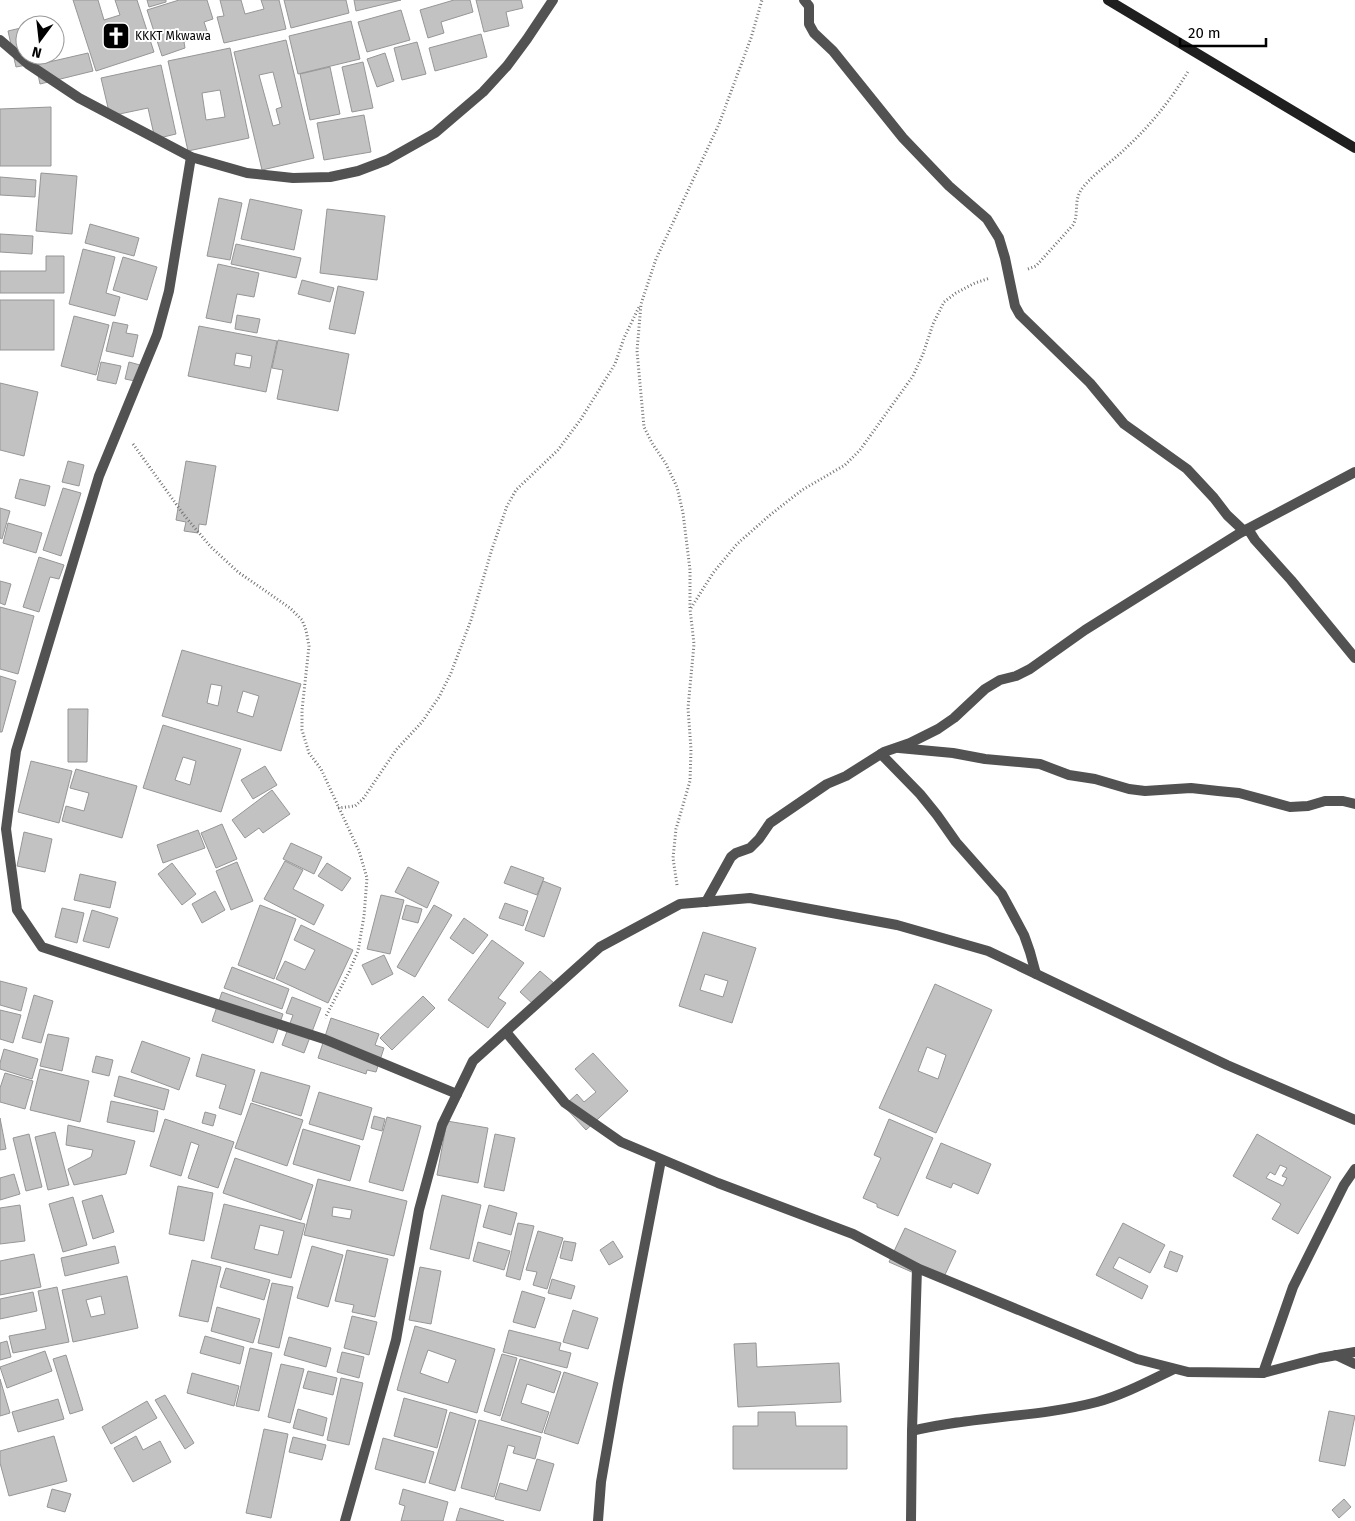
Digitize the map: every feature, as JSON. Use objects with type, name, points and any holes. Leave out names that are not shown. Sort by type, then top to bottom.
[{"type":"street","points":[[0,40],[28,64],[79,98],[191,157],[247,173],[293,178],[330,177],[387,160],[435,133],[483,92],[507,66],[528,39],[553,0]]},
{"type":"street","points":[[804,0],[808,6],[809,24],[814,33],[833,51],[903,138],[949,186],[987,218],[999,238],[1015,306],[1020,315],[1090,383],[1124,424],[1187,469],[1227,515],[1246,530],[1291,580],[1355,658]]},
{"type":"street","points":[[1108,0],[1355,148]]},
{"type":"street","points":[[191,157],[169,291],[157,335],[99,476],[16,751],[6,829],[17,910],[42,947],[316,1036],[457,1094]]},
{"type":"street","points":[[706,902],[731,857],[750,848],[770,823],[827,784],[846,776],[882,754],[938,729],[954,718],[985,689],[1000,680],[1016,676],[1030,669],[1085,630],[1193,561],[1246,530],[1355,472]]},
{"type":"street","points":[[898,748],[1040,764],[1069,775],[1145,791],[1191,788],[1239,794],[1290,807],[1308,806],[1325,801],[1355,804]]},
{"type":"street","points":[[882,754],[920,794],[956,842],[1002,894],[1024,935],[1036,974]]},
{"type":"street","points":[[345,1521],[396,1340],[422,1201],[442,1125],[473,1061],[600,947],[680,904],[750,898],[897,925],[988,951],[1227,1065],[1355,1120]]},
{"type":"street","points":[[506,1032],[565,1103],[621,1142],[718,1183],[853,1234],[917,1268],[1137,1359],[1188,1372],[1263,1373],[1355,1352]]},
{"type":"street","points":[[598,1521],[601,1482],[618,1384],[661,1160]]},
{"type":"street","points":[[1263,1373],[1293,1287],[1344,1185],[1355,1169]]},
{"type":"street","points":[[911,1521],[917,1268]]},
{"type":"street","points":[[1336,1355],[1355,1364]]},
{"type":"street","points":[[912,1431],[940,1424],[1053,1410],[1098,1402],[1148,1382],[1174,1369]]},
{"type":"path","points":[[338,808],[355,806],[363,799],[396,750],[422,722],[439,697],[451,673],[471,620],[492,549],[511,498],[521,484],[558,450],[581,419],[615,364],[624,338],[641,304],[656,259],[719,124],[751,38],[762,0]]},
{"type":"path","points":[[690,609],[713,573],[737,544],[802,490],[844,465],[860,450],[913,376],[933,324],[944,302],[975,283],[1007,272],[1025,270],[1036,266],[1067,234],[1076,220],[1076,204],[1084,186],[1127,147],[1158,115],[1177,91],[1199,54]]},
{"type":"path","points":[[641,304],[638,351],[644,427],[677,487],[683,513],[690,570],[690,609],[694,644],[688,708],[691,749],[690,781],[676,829],[673,858],[680,904]]},
{"type":"path","points":[[119,426],[184,515],[210,546],[238,572],[290,608],[302,620],[306,630],[309,646],[302,710],[302,730],[309,753],[321,769],[358,851],[367,878],[364,916],[358,951],[316,1036]]},
{"type":"building","name":"KKKT Mkwawa","points":[[73,0],[98,0],[104,20],[120,15],[115,0],[137,0],[154,52],[96,71]]},
{"type":"building","points":[[147,0],[166,0],[166,2],[149,7]]},
{"type":"building","points":[[179,0],[207,0],[213,19],[204,22],[208,34],[184,42],[185,48],[162,56],[147,10]]},
{"type":"building","points":[[220,0],[241,0],[245,14],[264,9],[261,0],[279,0],[286,29],[224,43],[217,17],[224,16]]},
{"type":"building","points":[[284,0],[346,0],[349,13],[291,28]]},
{"type":"building","points":[[354,0],[401,0],[356,11]]},
{"type":"building","points":[[454,0],[470,0],[473,12],[441,22],[444,33],[428,38],[420,10]]},
{"type":"building","points":[[476,0],[521,0],[523,8],[506,12],[509,26],[484,32]]},
{"type":"building","points":[[401,10],[410,40],[367,52],[358,22]]},
{"type":"building","points":[[351,21],[360,59],[298,74],[289,36]]},
{"type":"building","points":[[15,29],[15,62],[8,31]]},
{"type":"building","points":[[481,34],[487,57],[435,71],[429,48]]},
{"type":"building","points":[[286,40],[314,158],[262,170],[234,52]],"holes":[[[273,72],[282,107],[276,109],[280,124],[273,126],[259,75]]]},
{"type":"building","points":[[417,42],[426,74],[402,80],[394,48]]},
{"type":"building","points":[[230,48],[249,138],[188,151],[168,61]],"holes":[[[220,90],[225,117],[206,120],[202,93]]]},
{"type":"building","points":[[88,53],[93,71],[40,84],[36,65],[65,65],[65,58]]},
{"type":"building","points":[[385,53],[394,81],[377,87],[367,59]]},
{"type":"building","points":[[363,62],[373,108],[352,112],[342,67]]},
{"type":"building","points":[[161,65],[176,134],[155,139],[148,108],[110,116],[101,78]]},
{"type":"building","points":[[330,67],[340,114],[310,120],[300,74]]},
{"type":"building","points":[[51,107],[51,166],[0,166],[0,109]]},
{"type":"building","points":[[364,115],[371,152],[324,160],[317,123]]},
{"type":"building","points":[[41,173],[77,176],[72,234],[36,231]]},
{"type":"building","points":[[0,177],[36,180],[35,197],[0,195]]},
{"type":"building","points":[[219,198],[242,203],[230,260],[207,256]]},
{"type":"building","points":[[250,199],[302,210],[294,250],[241,239]]},
{"type":"building","points":[[327,209],[385,216],[377,280],[320,273]]},
{"type":"building","points":[[90,224],[139,238],[134,256],[85,243]]},
{"type":"building","points":[[0,234],[33,236],[32,254],[0,252]]},
{"type":"building","points":[[236,244],[301,258],[296,278],[231,264]]},
{"type":"building","points":[[83,249],[115,257],[106,293],[120,297],[115,316],[69,304]]},
{"type":"building","points":[[46,256],[64,256],[64,293],[0,293],[0,271],[46,271]]},
{"type":"building","points":[[123,257],[157,267],[147,300],[113,290]]},
{"type":"building","points":[[218,264],[259,273],[254,297],[237,294],[231,323],[206,318]]},
{"type":"building","points":[[302,280],[334,288],[330,302],[298,294]]},
{"type":"building","points":[[338,286],[364,292],[355,334],[329,329]]},
{"type":"building","points":[[0,300],[54,300],[54,350],[0,350]]},
{"type":"building","points":[[237,315],[260,319],[257,333],[235,329]]},
{"type":"building","points":[[74,316],[109,325],[96,375],[61,366]]},
{"type":"building","points":[[113,322],[128,325],[126,333],[138,335],[133,357],[106,351]]},
{"type":"building","points":[[199,326],[277,341],[266,392],[188,376]],"holes":[[[236,353],[252,356],[250,368],[234,365]]]},
{"type":"building","points":[[278,340],[349,354],[338,411],[277,399],[283,370],[272,368]]},
{"type":"building","points":[[101,362],[121,366],[116,384],[97,380]]},
{"type":"building","points":[[129,362],[140,365],[135,381],[125,379]]},
{"type":"building","points":[[0,383],[38,392],[24,456],[0,450]]},
{"type":"building","points":[[68,461],[84,465],[79,486],[62,482]]},
{"type":"building","points":[[186,461],[216,466],[206,525],[199,524],[198,533],[184,531],[186,522],[176,520]]},
{"type":"building","points":[[20,479],[50,486],[45,506],[15,498]]},
{"type":"building","points":[[63,488],[81,493],[61,556],[43,550]]},
{"type":"building","points":[[0,508],[10,511],[2,539],[0,538]]},
{"type":"building","points":[[8,523],[42,533],[36,553],[3,543]]},
{"type":"building","points":[[39,557],[64,565],[59,579],[50,577],[39,612],[23,607]]},
{"type":"building","points":[[0,581],[11,584],[5,605],[0,603]]},
{"type":"building","points":[[0,607],[34,616],[18,674],[0,669]]},
{"type":"building","points":[[182,650],[301,684],[281,751],[162,716]],"holes":[[[211,684],[222,686],[218,706],[207,703]],[[243,691],[259,696],[253,717],[237,712]]]},
{"type":"building","points":[[0,676],[16,681],[2,732],[0,732]]},
{"type":"building","points":[[68,709],[88,709],[87,762],[68,762]]},
{"type":"building","points":[[163,725],[241,749],[221,812],[143,788]],"holes":[[[183,757],[196,761],[190,785],[175,780]]]},
{"type":"building","points":[[31,761],[72,771],[59,823],[18,812]]},
{"type":"building","points":[[265,766],[277,785],[253,799],[241,780]]},
{"type":"building","points":[[76,769],[137,786],[122,838],[62,821],[66,806],[84,811],[89,793],[70,788]]},
{"type":"building","points":[[272,790],[290,814],[263,833],[259,828],[245,838],[232,820]]},
{"type":"building","points":[[222,824],[237,859],[216,868],[201,833]]},
{"type":"building","points":[[198,830],[205,848],[163,863],[157,845]]},
{"type":"building","points":[[24,832],[52,839],[45,872],[17,866]]},
{"type":"building","points":[[291,843],[322,857],[314,874],[283,859]]},
{"type":"building","points":[[285,861],[303,870],[293,889],[324,905],[314,925],[264,899]]},
{"type":"building","points":[[237,862],[253,901],[231,910],[216,871]]},
{"type":"building","points":[[172,863],[196,894],[182,905],[158,874]]},
{"type":"building","points":[[327,863],[351,878],[342,891],[318,876]]},
{"type":"building","points":[[511,866],[544,878],[537,895],[504,883]]},
{"type":"building","points":[[408,867],[439,882],[427,908],[395,892]]},
{"type":"building","points":[[80,874],[116,882],[110,908],[74,900]]},
{"type":"building","points":[[543,881],[561,888],[544,937],[525,930]]},
{"type":"building","points":[[215,891],[225,910],[202,923],[192,904]]},
{"type":"building","points":[[381,895],[404,900],[390,954],[367,949]]},
{"type":"building","points":[[505,903],[528,911],[523,926],[499,918]]},
{"type":"building","points":[[260,905],[296,919],[274,979],[238,965]]},
{"type":"building","points":[[406,905],[422,909],[418,923],[402,919]]},
{"type":"building","points":[[434,905],[452,915],[415,977],[397,967]]},
{"type":"building","points":[[62,908],[84,913],[77,943],[55,937]]},
{"type":"building","points":[[92,910],[118,918],[109,948],[83,941]]},
{"type":"building","points":[[464,918],[488,935],[473,954],[450,938]]},
{"type":"building","points":[[301,925],[353,950],[328,1003],[276,979],[285,961],[305,970],[315,950],[294,940]]},
{"type":"building","points":[[703,932],[756,948],[732,1023],[679,1006]],"holes":[[[705,974],[728,981],[723,997],[700,990]]]},
{"type":"building","points":[[492,940],[524,963],[498,998],[506,1003],[488,1028],[448,1000]]},
{"type":"building","points":[[384,955],[393,974],[372,985],[362,965]]},
{"type":"building","points":[[232,967],[289,989],[282,1009],[224,988]]},
{"type":"building","points":[[540,971],[554,983],[533,1004],[520,992]]},
{"type":"building","points":[[0,981],[27,988],[21,1011],[0,1005]]},
{"type":"building","points":[[935,984],[992,1010],[936,1133],[879,1108]],"holes":[[[927,1047],[946,1055],[938,1079],[918,1071]]]},
{"type":"building","points":[[222,992],[283,1014],[273,1043],[212,1021]]},
{"type":"building","points":[[34,995],[53,1001],[41,1043],[22,1038]]},
{"type":"building","points":[[423,996],[435,1008],[392,1050],[380,1038]]},
{"type":"building","points":[[292,997],[321,1008],[304,1053],[282,1045],[293,1015],[286,1013]]},
{"type":"building","points":[[0,1010],[21,1015],[13,1043],[0,1039]]},
{"type":"building","points":[[331,1018],[379,1034],[375,1045],[384,1048],[376,1072],[367,1070],[366,1074],[318,1058]]},
{"type":"building","points":[[48,1034],[69,1038],[62,1071],[40,1066]]},
{"type":"building","points":[[142,1041],[190,1058],[179,1090],[131,1072]]},
{"type":"building","points":[[4,1049],[38,1059],[32,1079],[0,1069]]},
{"type":"building","points":[[593,1053],[628,1091],[586,1130],[564,1106],[577,1094],[584,1102],[596,1092],[575,1069]]},
{"type":"building","points":[[202,1054],[255,1070],[241,1115],[219,1108],[226,1085],[196,1076]]},
{"type":"building","points":[[96,1056],[113,1060],[109,1076],[92,1072]]},
{"type":"building","points":[[40,1069],[89,1081],[80,1122],[30,1110]]},
{"type":"building","points":[[261,1072],[310,1086],[301,1116],[252,1101]]},
{"type":"building","points":[[5,1073],[33,1081],[25,1109],[0,1102],[0,1088]]},
{"type":"building","points":[[119,1076],[169,1090],[164,1110],[114,1096]]},
{"type":"building","points":[[319,1092],[372,1108],[363,1140],[309,1124]]},
{"type":"building","points":[[111,1101],[158,1111],[154,1132],[107,1122]]},
{"type":"building","points":[[251,1103],[303,1120],[287,1166],[235,1148]]},
{"type":"building","points":[[205,1112],[216,1115],[213,1126],[202,1123]]},
{"type":"building","points":[[374,1116],[385,1119],[382,1131],[371,1128]]},
{"type":"building","points":[[387,1117],[421,1126],[403,1191],[369,1182]]},
{"type":"building","points":[[0,1118],[6,1149],[0,1150]]},
{"type":"building","points":[[165,1119],[234,1142],[218,1188],[188,1178],[199,1145],[191,1142],[181,1176],[150,1166]]},
{"type":"building","points":[[889,1119],[933,1138],[898,1216],[877,1207],[877,1204],[863,1198],[881,1158],[874,1155]]},
{"type":"building","points":[[447,1121],[488,1128],[478,1183],[437,1175]]},
{"type":"building","points":[[68,1125],[135,1141],[126,1174],[74,1185],[68,1169],[91,1157],[93,1150],[66,1145]]},
{"type":"building","points":[[303,1129],[360,1146],[350,1181],[293,1164]]},
{"type":"building","points":[[55,1132],[69,1185],[48,1190],[35,1137]]},
{"type":"building","points":[[29,1134],[42,1187],[26,1191],[13,1138]]},
{"type":"building","points":[[495,1134],[515,1138],[504,1191],[484,1187]]},
{"type":"building","points":[[1257,1134],[1331,1177],[1298,1234],[1272,1219],[1281,1204],[1233,1176]],"holes":[[[1280,1165],[1287,1168],[1282,1176],[1287,1178],[1283,1186],[1266,1178],[1270,1172],[1275,1175]]]},
{"type":"building","points":[[941,1143],[991,1164],[978,1194],[953,1183],[951,1188],[926,1178]]},
{"type":"building","points":[[235,1158],[313,1185],[301,1220],[223,1193]]},
{"type":"building","points":[[14,1174],[20,1194],[0,1200],[0,1178]]},
{"type":"building","points":[[318,1179],[407,1201],[394,1256],[304,1235]],"holes":[[[333,1207],[352,1210],[350,1219],[332,1216]]]},
{"type":"building","points":[[178,1186],[213,1193],[204,1241],[169,1234]]},
{"type":"building","points":[[102,1195],[114,1232],[93,1239],[82,1201]]},
{"type":"building","points":[[442,1195],[481,1205],[469,1259],[430,1249]]},
{"type":"building","points":[[73,1197],[87,1245],[63,1252],[49,1204]]},
{"type":"building","points":[[224,1204],[305,1224],[291,1278],[211,1258]],"holes":[[[260,1225],[284,1231],[278,1255],[254,1249]]]},
{"type":"building","points":[[20,1205],[25,1241],[0,1244],[0,1208]]},
{"type":"building","points":[[489,1205],[517,1213],[511,1235],[483,1227]]},
{"type":"building","points":[[518,1223],[534,1226],[520,1280],[506,1276]]},
{"type":"building","points":[[1123,1223],[1165,1245],[1150,1273],[1119,1257],[1113,1268],[1148,1286],[1142,1299],[1096,1275]]},
{"type":"building","points":[[905,1228],[956,1251],[943,1279],[914,1273],[889,1262]]},
{"type":"building","points":[[538,1231],[563,1238],[547,1289],[533,1285],[537,1272],[526,1270]]},
{"type":"building","points":[[564,1241],[576,1243],[572,1261],[560,1258]]},
{"type":"building","points":[[613,1241],[623,1257],[609,1265],[600,1250]]},
{"type":"building","points":[[478,1242],[510,1251],[504,1270],[473,1261]]},
{"type":"building","points":[[115,1246],[119,1263],[65,1276],[61,1258]]},
{"type":"building","points":[[312,1246],[343,1255],[328,1307],[297,1298]]},
{"type":"building","points":[[347,1250],[388,1259],[375,1317],[352,1312],[354,1305],[335,1301]]},
{"type":"building","points":[[1170,1251],[1183,1256],[1177,1272],[1164,1267]]},
{"type":"building","points":[[34,1254],[41,1287],[0,1295],[0,1261]]},
{"type":"building","points":[[192,1260],[221,1267],[208,1322],[179,1316]]},
{"type":"building","points":[[420,1267],[441,1271],[431,1324],[409,1320]]},
{"type":"building","points":[[226,1268],[270,1280],[264,1300],[220,1287]]},
{"type":"building","points":[[127,1276],[138,1328],[73,1342],[62,1290]],"holes":[[[101,1296],[105,1314],[91,1317],[86,1300]]]},
{"type":"building","points":[[552,1279],[575,1286],[571,1299],[548,1293]]},
{"type":"building","points":[[272,1283],[293,1287],[279,1348],[258,1343]]},
{"type":"building","points":[[57,1287],[69,1342],[13,1353],[9,1336],[46,1329],[38,1291]]},
{"type":"building","points":[[522,1291],[545,1298],[535,1328],[513,1322]]},
{"type":"building","points":[[33,1292],[37,1311],[0,1319],[0,1299]]},
{"type":"building","points":[[217,1307],[260,1319],[253,1343],[211,1331]]},
{"type":"building","points":[[573,1310],[598,1318],[588,1349],[563,1342]]},
{"type":"building","points":[[352,1316],[377,1322],[369,1355],[344,1348]]},
{"type":"building","points":[[415,1326],[495,1349],[477,1413],[397,1390]],"holes":[[[428,1350],[456,1360],[448,1383],[420,1373]]]},
{"type":"building","points":[[509,1330],[561,1343],[559,1350],[571,1353],[567,1368],[503,1352]]},
{"type":"building","points":[[205,1336],[244,1347],[240,1364],[200,1353]]},
{"type":"building","points":[[289,1337],[331,1348],[326,1367],[284,1355]]},
{"type":"building","points":[[7,1341],[11,1357],[0,1360],[0,1343]]},
{"type":"building","points":[[756,1343],[757,1367],[839,1363],[841,1402],[738,1407],[734,1344]]},
{"type":"building","points":[[250,1348],[272,1353],[259,1411],[236,1406]]},
{"type":"building","points":[[45,1351],[52,1371],[7,1388],[0,1367]]},
{"type":"building","points":[[342,1352],[364,1357],[359,1378],[337,1372]]},
{"type":"building","points":[[502,1354],[517,1358],[500,1416],[484,1411]]},
{"type":"building","points":[[66,1355],[83,1410],[70,1414],[53,1359]]},
{"type":"building","points":[[520,1359],[561,1372],[554,1393],[527,1384],[521,1403],[549,1412],[542,1433],[501,1420]]},
{"type":"building","points":[[281,1364],[304,1369],[290,1423],[268,1417]]},
{"type":"building","points":[[308,1371],[337,1378],[333,1395],[303,1388]]},
{"type":"building","points":[[564,1372],[598,1383],[578,1444],[544,1433]]},
{"type":"building","points":[[192,1373],[239,1386],[234,1406],[187,1393]]},
{"type":"building","points":[[341,1378],[363,1383],[349,1445],[327,1440]]},
{"type":"building","points":[[0,1379],[10,1413],[0,1416]]},
{"type":"building","points":[[165,1395],[194,1443],[185,1449],[155,1400]]},
{"type":"building","points":[[404,1398],[447,1410],[437,1448],[394,1436]]},
{"type":"building","points":[[58,1399],[64,1419],[18,1432],[12,1412]]},
{"type":"building","points":[[147,1401],[157,1418],[111,1444],[102,1427]]},
{"type":"building","points":[[298,1409],[327,1418],[323,1436],[293,1428]]},
{"type":"building","points":[[1329,1411],[1355,1416],[1345,1466],[1319,1461]]},
{"type":"building","points":[[450,1412],[476,1420],[455,1491],[429,1483]]},
{"type":"building","points":[[758,1412],[795,1412],[796,1426],[847,1426],[847,1469],[733,1469],[733,1426],[758,1426]]},
{"type":"building","points":[[479,1420],[541,1437],[535,1459],[513,1453],[515,1447],[508,1445],[494,1497],[461,1488]]},
{"type":"building","points":[[264,1429],[288,1434],[271,1518],[246,1513]]},
{"type":"building","points":[[54,1436],[67,1481],[9,1496],[0,1463],[0,1451]]},
{"type":"building","points":[[136,1436],[143,1450],[160,1441],[171,1462],[133,1482],[114,1448]]},
{"type":"building","points":[[293,1437],[326,1445],[322,1460],[289,1452]]},
{"type":"building","points":[[383,1438],[434,1452],[425,1483],[375,1469]]},
{"type":"building","points":[[537,1459],[554,1464],[540,1511],[495,1499],[500,1483],[527,1491]]},
{"type":"building","points":[[52,1489],[71,1494],[65,1512],[47,1507]]},
{"type":"building","points":[[403,1489],[448,1502],[443,1521],[401,1521],[405,1506],[399,1504]]},
{"type":"building","points":[[1344,1499],[1351,1507],[1339,1518],[1332,1510]]},
{"type":"building","points":[[460,1508],[504,1521],[456,1521]]},
{"type":"place","name":"KKKT Mkwawa","points":[[116,36]]}]
